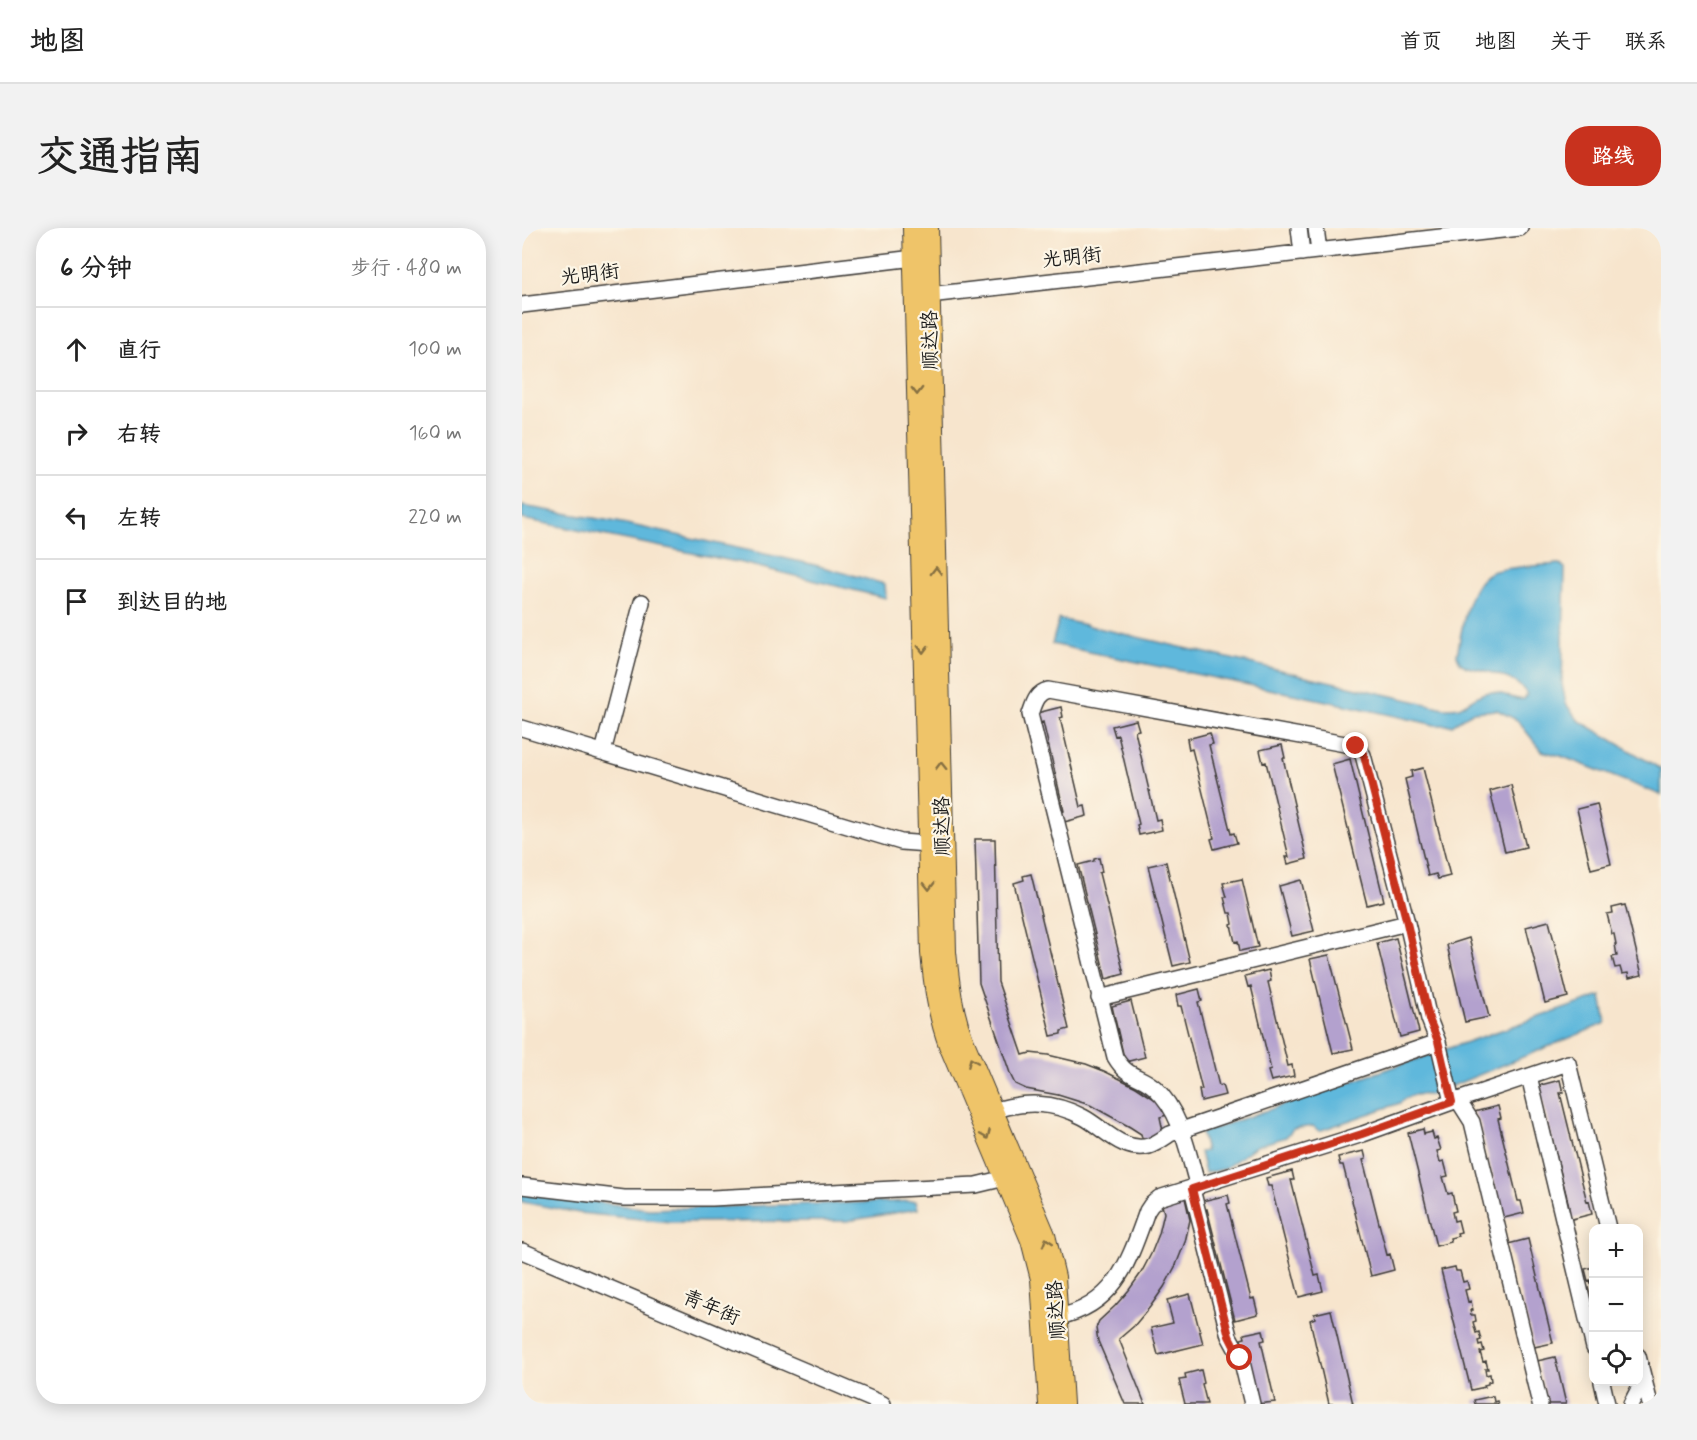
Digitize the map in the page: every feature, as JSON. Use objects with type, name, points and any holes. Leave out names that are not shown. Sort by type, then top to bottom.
[{"type":"main road","name":"顺达路","points":[[913,228],[914,258],[922,296],[946,952],[951,1000],[955,1020],[1045,1235],[1055,1277],[1063,1404]]},
{"type":"main road","name":"顺达路","points":[[928,228],[922,296],[931,953],[936,1002],[941,1024],[1031,1240],[1041,1279],[1048,1404]]},
{"type":"street","points":[[1299,228],[1302,253]]},
{"type":"street","points":[[1316,228],[1319,251]]},
{"type":"street","name":"光明街","points":[[922,296],[1520,228]]},
{"type":"street","name":"光明街","points":[[522,304],[914,258]]},
{"type":"street","points":[[603,752],[642,602]]},
{"type":"street","points":[[1252,1404],[1240,1358],[1229,1336],[1181,1130],[1164,1097],[1143,1080],[1131,1076],[1121,1068],[1115,1057],[1030,714],[1036,698],[1042,691],[1048,690],[1356,746],[1364,755],[1429,1019],[1438,1041],[1455,1101],[1472,1122],[1540,1404]]},
{"type":"street","points":[[522,728],[901,842],[928,844]]},
{"type":"street","points":[[1099,998],[1407,923]]},
{"type":"street","points":[[992,1111],[1010,1105],[1046,1104],[1066,1109],[1085,1118],[1118,1141],[1130,1146],[1150,1146],[1170,1134],[1438,1041]]},
{"type":"street","points":[[1058,1317],[1083,1311],[1113,1284],[1125,1267],[1147,1211],[1159,1198],[1362,1134],[1568,1063],[1607,1224]]},
{"type":"street","points":[[1529,1076],[1589,1332]]},
{"type":"street","points":[[522,1186],[624,1198],[712,1198],[976,1185],[1005,1178]]},
{"type":"street","name":"青年街","points":[[522,1251],[884,1404]]},
{"type":"street","points":[[1643,1375],[1650,1404]]},
{"type":"street","points":[[1631,1404],[1644,1379]]},
{"type":"street","points":[[1603,1386],[1607,1404]]},
{"type":"water","points":[[522,506],[617,522],[811,564],[885,584],[886,598],[742,563],[522,519]]},
{"type":"water","points":[[1559,564],[1565,568],[1562,684],[1566,704],[1578,720],[1661,769],[1661,795],[1561,756],[1542,751],[1517,720],[1497,710],[1472,712],[1452,725],[1435,725],[1052,644],[1059,619],[1444,708],[1459,707],[1490,692],[1515,699],[1524,699],[1527,695],[1523,689],[1510,679],[1460,663],[1457,655],[1467,607],[1478,584],[1495,571]]},
{"type":"water","points":[[1601,996],[1606,1023],[1430,1095],[1410,1096],[1400,1103],[1319,1131],[1313,1126],[1293,1129],[1286,1137],[1256,1146],[1224,1169],[1205,1173],[1200,1152],[1206,1151],[1201,1133]]},
{"type":"water","points":[[522,1192],[649,1209],[916,1201],[918,1209],[847,1221],[671,1222],[579,1213],[522,1202]]},
{"type":"building","points":[[1061,707],[1063,717],[1060,718],[1081,807],[1085,806],[1087,816],[1064,822],[1061,812],[1064,811],[1043,722],[1040,723],[1037,713]]},
{"type":"building","points":[[1136,720],[1139,730],[1135,731],[1156,820],[1160,819],[1162,830],[1139,835],[1137,825],[1139,824],[1118,735],[1115,736],[1112,726]]},
{"type":"building","points":[[1210,733],[1213,744],[1209,745],[1231,834],[1234,833],[1237,843],[1214,849],[1211,839],[1214,838],[1192,749],[1189,750],[1187,739]]},
{"type":"building","points":[[1282,745],[1285,758],[1283,758],[1307,859],[1288,864],[1286,857],[1289,857],[1266,762],[1263,763],[1260,750]]},
{"type":"building","points":[[1350,759],[1384,901],[1367,905],[1332,764]]},
{"type":"building","points":[[1423,768],[1450,876],[1438,879],[1436,874],[1428,876],[1405,779],[1412,777],[1411,771]]},
{"type":"building","points":[[1511,785],[1526,847],[1505,852],[1490,791]]},
{"type":"building","points":[[1597,804],[1611,864],[1591,869],[1577,809]]},
{"type":"building","points":[[975,839],[995,839],[998,982],[1023,1055],[1030,1053],[1048,1055],[1086,1064],[1136,1087],[1165,1106],[1167,1115],[1160,1117],[1164,1136],[1143,1141],[1141,1134],[1090,1105],[1058,1095],[1026,1089],[1015,1084],[979,983]]},
{"type":"building","points":[[1099,858],[1102,872],[1099,873],[1124,974],[1106,979],[1078,865]]},
{"type":"building","points":[[1166,862],[1190,962],[1173,966],[1148,866]]},
{"type":"building","points":[[1031,874],[1069,1029],[1051,1036],[1014,883],[1024,880],[1023,876]]},
{"type":"building","points":[[1242,879],[1258,947],[1240,951],[1238,941],[1235,942],[1231,913],[1228,913],[1223,883]]},
{"type":"building","points":[[1301,880],[1314,931],[1292,936],[1279,886]]},
{"type":"building","points":[[1625,905],[1642,975],[1629,978],[1628,973],[1622,974],[1620,967],[1615,968],[1612,957],[1617,956],[1616,944],[1607,914],[1613,913],[1612,908]]},
{"type":"building","points":[[1549,921],[1568,997],[1545,1003],[1526,927]]},
{"type":"building","points":[[1396,938],[1419,1032],[1400,1037],[1377,943]]},
{"type":"building","points":[[1469,938],[1489,1017],[1465,1022],[1447,945]]},
{"type":"building","points":[[1329,955],[1353,1049],[1333,1053],[1310,959]]},
{"type":"building","points":[[1269,970],[1271,981],[1268,982],[1288,1066],[1292,1065],[1294,1076],[1271,1081],[1268,1071],[1271,1070],[1251,986],[1248,987],[1245,976]]},
{"type":"building","points":[[1199,989],[1202,1001],[1198,1002],[1219,1086],[1222,1085],[1225,1095],[1201,1101],[1199,1090],[1202,1090],[1181,1006],[1178,1006],[1176,995]]},
{"type":"building","points":[[1131,1001],[1145,1057],[1125,1062],[1112,1006]]},
{"type":"building","points":[[1560,1080],[1563,1093],[1560,1093],[1592,1214],[1568,1220],[1565,1207],[1569,1206],[1537,1086]]},
{"type":"building","points":[[1498,1106],[1501,1118],[1498,1119],[1518,1201],[1521,1201],[1524,1213],[1500,1219],[1497,1206],[1500,1206],[1480,1123],[1474,1112]]},
{"type":"building","points":[[1423,1129],[1424,1134],[1432,1132],[1434,1139],[1437,1138],[1441,1150],[1437,1151],[1440,1162],[1444,1161],[1448,1176],[1443,1177],[1448,1194],[1452,1193],[1456,1211],[1452,1212],[1454,1221],[1458,1220],[1461,1232],[1457,1233],[1458,1236],[1450,1238],[1451,1242],[1436,1246],[1408,1133]]},
{"type":"building","points":[[1364,1151],[1366,1159],[1363,1160],[1387,1255],[1390,1254],[1394,1270],[1371,1276],[1343,1165],[1340,1165],[1338,1157]]},
{"type":"building","points":[[1292,1171],[1294,1180],[1291,1180],[1315,1276],[1319,1275],[1323,1291],[1299,1297],[1271,1186],[1268,1186],[1266,1178]]},
{"type":"building","points":[[1228,1195],[1230,1203],[1227,1204],[1251,1299],[1254,1298],[1258,1314],[1235,1320],[1207,1209],[1204,1210],[1202,1201]]},
{"type":"building","points":[[1185,1198],[1190,1220],[1176,1265],[1150,1307],[1119,1339],[1145,1404],[1125,1404],[1098,1341],[1096,1328],[1099,1321],[1129,1290],[1141,1273],[1159,1234],[1164,1213],[1162,1205]]},
{"type":"building","points":[[1528,1239],[1553,1343],[1534,1347],[1508,1244]]},
{"type":"building","points":[[1455,1267],[1456,1271],[1460,1271],[1463,1282],[1467,1281],[1469,1289],[1465,1290],[1468,1302],[1471,1301],[1473,1310],[1470,1310],[1471,1315],[1475,1315],[1476,1321],[1473,1322],[1476,1333],[1479,1332],[1481,1340],[1478,1341],[1479,1345],[1482,1344],[1484,1351],[1480,1352],[1483,1362],[1486,1361],[1488,1369],[1485,1369],[1486,1375],[1490,1374],[1491,1381],[1484,1385],[1485,1387],[1471,1390],[1441,1270]]},
{"type":"building","points":[[1589,1268],[1588,1281],[1585,1269]]},
{"type":"building","points":[[1190,1294],[1203,1344],[1158,1355],[1151,1328],[1173,1323],[1167,1300]]},
{"type":"building","points":[[1331,1310],[1353,1404],[1329,1404],[1310,1320],[1315,1318],[1314,1314]]},
{"type":"building","points":[[1263,1330],[1265,1340],[1261,1341],[1275,1402],[1256,1404],[1241,1339],[1245,1338],[1244,1334]]},
{"type":"building","points":[[1555,1357],[1566,1404],[1548,1404],[1537,1361]]},
{"type":"building","points":[[1201,1370],[1207,1404],[1185,1404],[1179,1380],[1186,1379],[1185,1374]]},
{"type":"building","points":[[1493,1396],[1494,1402],[1497,1401],[1498,1404],[1475,1404],[1474,1400]]},
{"type":"route","points":[[1240,1358],[1229,1336],[1192,1189],[1452,1102],[1438,1041],[1429,1019],[1364,755],[1356,746]]}]
